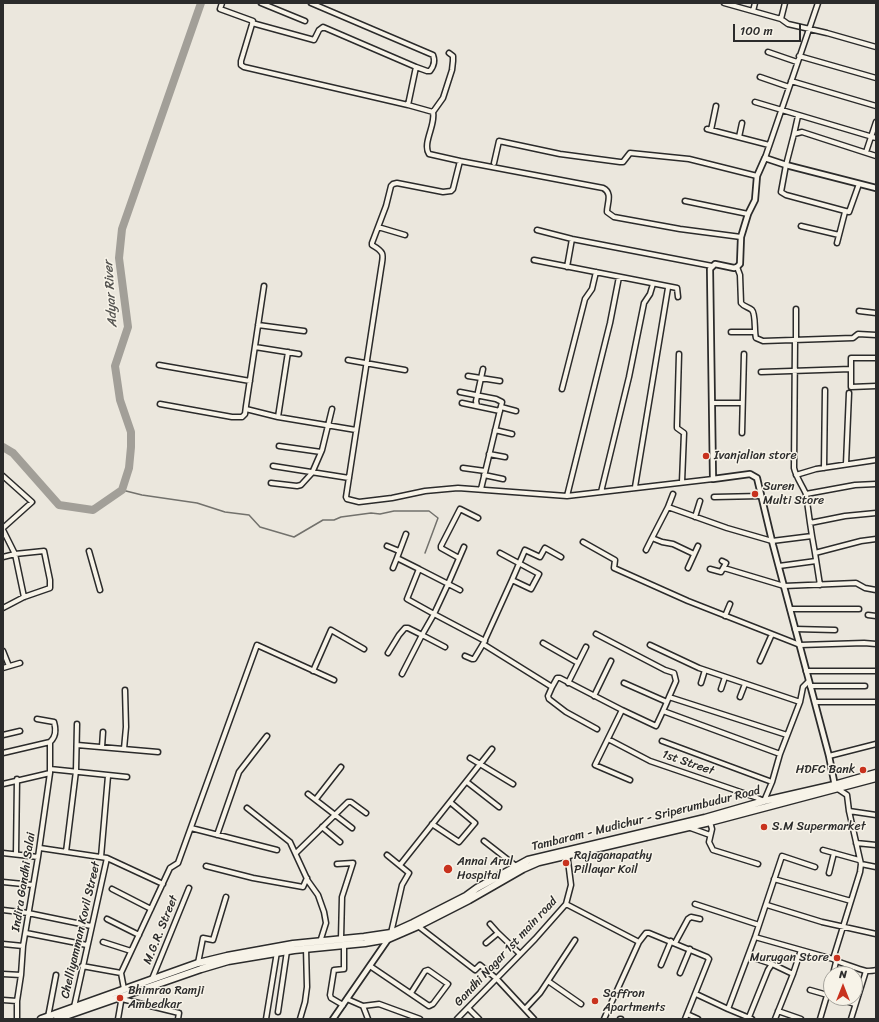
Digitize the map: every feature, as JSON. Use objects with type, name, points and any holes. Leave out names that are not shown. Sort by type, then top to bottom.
[{"type":"main road","name":"Tambaram - Mudichur - Sriperumbudur Road","points":[[836,787],[876,773]]},
{"type":"main road","name":"Tambaram - Mudichur - Sriperumbudur Road","points":[[57,1019],[123,994],[152,979],[198,963],[263,949],[342,942],[364,937],[390,936],[418,926],[469,900],[523,869],[567,853],[705,818],[876,778]]},
{"type":"main road","name":"Tambaram - Mudichur - Sriperumbudur Road","points":[[390,936],[466,896],[528,860],[710,822],[765,804]]},
{"type":"main road","name":"Tambaram - Mudichur - Sriperumbudur Road","points":[[41,1019],[74,1007],[123,994],[201,969],[228,962],[306,948],[320,944]]},
{"type":"street","points":[[222,3],[220,9],[253,21],[252,23],[314,40],[319,30],[323,27],[426,71],[430,71],[433,67],[433,55],[311,3]]},
{"type":"street","points":[[261,3],[305,21]]},
{"type":"street","points":[[724,3],[781,19],[788,24],[809,28],[876,47]]},
{"type":"street","points":[[753,11],[755,3]]},
{"type":"street","points":[[781,19],[785,3]]},
{"type":"street","points":[[737,267],[740,264],[742,237],[748,214],[755,200],[757,176],[765,158],[818,3]]},
{"type":"street","points":[[252,23],[241,61],[241,65],[244,68],[433,112]]},
{"type":"street","points":[[768,52],[797,62]]},
{"type":"street","points":[[449,53],[454,61],[443,98],[433,112],[434,118],[426,149],[427,152],[433,155],[460,161],[603,188],[608,191],[609,194],[607,212],[614,217],[680,230],[742,237]]},
{"type":"street","points":[[799,56],[876,78]]},
{"type":"street","points":[[408,105],[416,67]]},
{"type":"street","points":[[760,77],[789,86]]},
{"type":"street","points":[[791,82],[876,106]]},
{"type":"street","points":[[755,102],[781,111],[876,138]]},
{"type":"street","points":[[716,106],[709,129],[769,145]]},
{"type":"street","points":[[798,116],[781,192],[786,195],[849,212],[860,184]]},
{"type":"street","points":[[866,152],[876,122]]},
{"type":"street","points":[[739,137],[742,123]]},
{"type":"street","points":[[794,134],[802,132],[876,156]]},
{"type":"street","points":[[494,163],[499,141],[560,154],[620,162],[623,162],[630,153],[689,159],[757,176]]},
{"type":"street","points":[[765,158],[786,165],[876,188]]},
{"type":"street","points":[[460,161],[453,189],[448,192],[397,184],[393,184],[391,186],[386,206],[372,244],[381,249],[382,256],[346,499],[360,502],[445,489],[481,489],[567,496],[750,474],[757,478],[778,566],[815,702],[836,787],[847,795],[860,862],[860,872],[843,927],[834,966]]},
{"type":"street","points":[[685,201],[748,214]]},
{"type":"street","points":[[837,243],[845,212]]},
{"type":"street","points":[[801,226],[839,235]]},
{"type":"street","points":[[378,227],[405,235]]},
{"type":"street","points":[[537,230],[572,239],[712,266],[715,264],[737,267]]},
{"type":"street","points":[[567,267],[572,239]]},
{"type":"street","points":[[534,260],[668,288],[677,288],[678,297]]},
{"type":"street","points":[[712,266],[710,269],[713,479]]},
{"type":"street","points":[[737,267],[740,275],[741,303],[744,307],[751,309],[754,312],[754,332],[756,338],[763,341],[853,338],[858,334],[876,335]]},
{"type":"street","points":[[562,389],[585,299],[592,289],[596,272]]},
{"type":"street","points":[[567,496],[610,323],[619,277]]},
{"type":"street","points":[[601,492],[629,377],[644,303],[650,294],[653,284]]},
{"type":"street","points":[[160,404],[242,417],[246,409],[264,286]]},
{"type":"street","points":[[635,487],[668,288]]},
{"type":"street","points":[[796,309],[794,468],[806,494],[820,585]]},
{"type":"street","points":[[858,311],[876,313]]},
{"type":"street","points":[[258,325],[304,331]]},
{"type":"street","points":[[732,332],[754,332]]},
{"type":"street","points":[[255,347],[299,354]]},
{"type":"street","points":[[278,416],[288,352]]},
{"type":"street","points":[[679,354],[677,428],[684,433],[682,482]]},
{"type":"street","points":[[742,433],[744,354]]},
{"type":"street","points":[[876,358],[852,358],[851,387],[876,386]]},
{"type":"street","points":[[348,360],[405,370]]},
{"type":"street","points":[[159,365],[250,381]]},
{"type":"street","points":[[477,406],[476,401],[483,369]]},
{"type":"street","points":[[761,372],[851,369]]},
{"type":"street","points":[[468,376],[500,382]]},
{"type":"street","points":[[824,468],[825,390]]},
{"type":"street","points":[[460,392],[499,400],[502,402],[481,489]]},
{"type":"street","points":[[846,464],[849,393]]},
{"type":"street","points":[[712,402],[742,403]]},
{"type":"street","points":[[462,403],[516,411]]},
{"type":"street","points":[[246,409],[356,430]]},
{"type":"street","points":[[271,483],[297,486],[301,485],[312,473],[321,452],[332,409]]},
{"type":"street","points":[[495,430],[512,434]]},
{"type":"street","points":[[279,446],[321,452]]},
{"type":"street","points":[[489,454],[505,457]]},
{"type":"street","points":[[796,475],[824,468],[876,460]]},
{"type":"street","points":[[274,466],[349,478]]},
{"type":"street","points":[[463,468],[503,479]]},
{"type":"street","points":[[3,476],[32,502],[3,529],[15,554],[24,597]]},
{"type":"street","points":[[806,494],[855,484],[876,484]]},
{"type":"street","points":[[646,550],[673,494]]},
{"type":"street","points":[[714,497],[762,496]]},
{"type":"street","points":[[695,517],[700,501]]},
{"type":"street","points":[[668,507],[727,528],[772,541],[812,536]]},
{"type":"street","points":[[459,558],[441,548],[441,546],[460,509],[478,518]]},
{"type":"street","points":[[810,523],[845,516],[876,513]]},
{"type":"street","points":[[393,568],[406,534]]},
{"type":"street","points":[[652,538],[673,544],[694,554]]},
{"type":"street","points":[[815,553],[876,539]]},
{"type":"street","points":[[583,542],[615,560],[614,568],[725,616],[800,645],[876,644]]},
{"type":"street","points":[[387,546],[399,551]]},
{"type":"street","points":[[688,568],[698,546]]},
{"type":"street","points":[[402,674],[434,614],[464,547]]},
{"type":"street","points":[[465,656],[474,659],[484,642],[525,550],[540,557],[545,548],[561,557]]},
{"type":"street","points":[[3,557],[15,554],[44,551],[50,580],[50,588],[24,597],[3,607],[3,612]]},
{"type":"street","points":[[89,551],[100,590]]},
{"type":"street","points":[[500,554],[538,574],[531,589],[512,580]]},
{"type":"street","points":[[397,558],[460,590]]},
{"type":"street","points":[[710,570],[720,573],[726,562],[722,561]]},
{"type":"street","points":[[778,566],[816,561]]},
{"type":"street","points":[[724,568],[784,586],[856,583],[865,588],[876,590]]},
{"type":"street","points":[[419,569],[407,598],[484,642],[552,688]]},
{"type":"street","points":[[725,616],[730,604]]},
{"type":"street","points":[[790,610],[859,609]]},
{"type":"street","points":[[868,615],[876,616]]},
{"type":"street","points":[[388,653],[405,628],[408,628],[445,647]]},
{"type":"street","points":[[795,629],[835,630]]},
{"type":"street","points":[[313,670],[331,630],[364,649]]},
{"type":"street","points":[[596,634],[665,670],[674,673],[676,682],[656,726],[559,677],[548,696],[549,699],[566,712],[597,729]]},
{"type":"street","points":[[760,661],[772,634]]},
{"type":"street","points":[[543,643],[578,663]]},
{"type":"street","points":[[650,645],[705,670],[800,702]]},
{"type":"street","points":[[118,1019],[123,994],[121,973],[170,868],[178,863],[257,646],[334,680]]},
{"type":"street","points":[[568,682],[586,647]]},
{"type":"street","points":[[3,651],[9,666]]},
{"type":"street","points":[[594,696],[611,661]]},
{"type":"street","points":[[3,668],[20,663]]},
{"type":"street","points":[[701,683],[705,670]]},
{"type":"street","points":[[806,670],[876,671]]},
{"type":"street","points":[[721,689],[725,677]]},
{"type":"street","points":[[765,804],[780,754],[800,702],[803,687],[809,680]]},
{"type":"street","points":[[624,682],[667,702]]},
{"type":"street","points":[[740,697],[745,684]]},
{"type":"street","points":[[810,686],[864,686]]},
{"type":"street","points":[[124,749],[126,727],[125,690]]},
{"type":"street","points":[[669,697],[787,735]]},
{"type":"street","points":[[815,702],[876,702]]},
{"type":"street","points":[[622,710],[595,765],[630,780]]},
{"type":"street","points":[[663,711],[780,754]]},
{"type":"street","name":"Indira Gandhi Salai","points":[[17,1019],[17,1001],[23,946],[40,848],[50,771],[50,742],[54,735],[54,722],[37,719]]},
{"type":"street","points":[[66,852],[76,771],[78,724]]},
{"type":"street","points":[[3,735],[20,731]]},
{"type":"street","points":[[102,747],[103,732]]},
{"type":"street","points":[[217,835],[239,772],[267,736]]},
{"type":"street","name":"1st Street","points":[[608,739],[650,761],[755,797],[765,804]]},
{"type":"street","points":[[662,741],[772,782]]},
{"type":"street","points":[[3,752],[50,742]]},
{"type":"street","points":[[829,756],[876,744]]},
{"type":"street","points":[[77,745],[158,752]]},
{"type":"street","points":[[400,865],[492,749]]},
{"type":"street","points":[[470,758],[513,784]]},
{"type":"street","points":[[316,799],[341,767]]},
{"type":"street","points":[[3,784],[50,771],[76,771],[127,778]]},
{"type":"street","points":[[101,857],[108,776]]},
{"type":"street","points":[[16,780],[16,854]]},
{"type":"street","points":[[466,782],[499,807]]},
{"type":"street","points":[[308,794],[336,814],[352,828]]},
{"type":"street","points":[[296,853],[346,804],[352,802],[366,813]]},
{"type":"street","points":[[432,824],[459,842],[475,823],[450,802]]},
{"type":"street","points":[[247,808],[290,842],[296,853],[307,878],[318,895],[324,912],[326,923],[320,944]]},
{"type":"street","points":[[849,811],[876,815]]},
{"type":"street","points":[[710,822],[712,829],[709,842],[713,850],[758,864]]},
{"type":"street","points":[[322,827],[340,842]]},
{"type":"street","points":[[688,827],[710,835]]},
{"type":"street","points":[[191,828],[277,850]]},
{"type":"street","points":[[484,841],[516,866]]},
{"type":"street","points":[[856,843],[876,845]]},
{"type":"street","points":[[40,848],[107,858],[163,884]]},
{"type":"street","points":[[823,850],[876,867]]},
{"type":"street","points":[[3,853],[38,857]]},
{"type":"street","name":"Gandhi Nagar 1st main road","points":[[457,1019],[497,979],[566,904],[570,885],[567,853]]},
{"type":"street","points":[[829,873],[834,853]]},
{"type":"street","points":[[333,1019],[390,936],[402,886],[409,873],[387,855]]},
{"type":"street","points":[[728,1009],[767,904],[782,856],[815,867]]},
{"type":"street","name":"Chelliyamman Kovil Street","points":[[74,1007],[107,858]]},
{"type":"street","points":[[338,864],[353,863],[342,897],[342,942],[344,969],[334,970],[330,995],[331,998],[343,1005]]},
{"type":"street","points":[[206,866],[253,878],[303,887],[307,878]]},
{"type":"street","points":[[774,879],[851,900]]},
{"type":"street","points":[[3,882],[33,886]]},
{"type":"street","name":"M.G.R. Street","points":[[152,979],[189,888]]},
{"type":"street","points":[[112,889],[151,909]]},
{"type":"street","points":[[198,963],[203,938],[213,940],[226,897]]},
{"type":"street","points":[[566,904],[638,942]]},
{"type":"street","points":[[695,904],[759,925]]},
{"type":"street","points":[[767,904],[822,922],[876,934]]},
{"type":"street","points":[[3,910],[28,913],[91,926]]},
{"type":"street","points":[[661,965],[673,942],[688,919],[691,917],[700,919]]},
{"type":"street","points":[[107,919],[139,935]]},
{"type":"street","points":[[490,924],[520,954]]},
{"type":"street","points":[[418,926],[475,970],[480,965],[497,979],[534,1019]]},
{"type":"street","points":[[26,933],[87,945]]},
{"type":"street","points":[[486,942],[498,933]]},
{"type":"street","points":[[604,1019],[638,942],[649,933],[673,942],[709,959],[685,1019]]},
{"type":"street","points":[[755,937],[845,963],[866,971],[876,970]]},
{"type":"street","points":[[525,1009],[540,993],[575,940]]},
{"type":"street","points":[[103,942],[131,951]]},
{"type":"street","points":[[3,944],[23,946]]},
{"type":"street","points":[[300,1019],[308,987],[306,948]]},
{"type":"street","points":[[680,973],[690,950]]},
{"type":"street","points":[[775,1019],[801,950]]},
{"type":"street","points":[[278,1012],[288,951]]},
{"type":"street","points":[[266,1019],[277,952]]},
{"type":"street","points":[[748,956],[772,964],[793,974]]},
{"type":"street","points":[[696,994],[752,1018],[768,970],[772,964]]},
{"type":"street","points":[[82,966],[121,973]]},
{"type":"street","points":[[370,966],[427,1005],[431,1005],[448,984],[428,970],[425,971],[411,993]]},
{"type":"street","points":[[863,980],[866,971]]},
{"type":"street","points":[[3,974],[21,975]]},
{"type":"street","points":[[48,1017],[56,975]]},
{"type":"street","points":[[548,981],[581,1004]]},
{"type":"street","points":[[810,990],[823,994]]},
{"type":"street","points":[[123,994],[180,1013],[178,1019]]},
{"type":"street","points":[[347,999],[363,1006],[379,1004],[420,1019]]},
{"type":"street","points":[[3,1000],[17,1001]]},
{"type":"street","points":[[363,1006],[368,1019]]},
{"type":"street","points":[[820,1019],[825,1006]]},
{"type":"street","points":[[851,1019],[854,1006]]},
{"type":"street","points":[[468,1008],[479,1019]]},
{"type":"street","points":[[778,1011],[801,1019]]},
{"type":"street","points":[[687,1014],[698,1019]]},
{"type":"waterway","name":"Adyar River","points":[[3,447],[13,453],[59,505],[93,510],[122,490],[129,468],[131,447],[131,432],[120,400],[115,366],[128,327],[119,258],[122,229],[201,3]]},
{"type":"waterway","points":[[122,490],[142,495],[197,503],[225,512],[249,515],[260,527],[294,537],[323,520],[334,520],[341,517],[371,513],[380,514],[394,511],[429,511],[438,518],[425,553]]},
{"type":"place","name":"Ivanjalian store","points":[[706,456]]},
{"type":"place","name":"Suren Multi Store","points":[[755,494]]},
{"type":"place","name":"HDFC Bank","points":[[863,770]]},
{"type":"place","name":"S.M Supermarket","points":[[764,827]]},
{"type":"place","name":"Rajaganapathy Pillayar Koil","points":[[566,863]]},
{"type":"place","name":"Annai Arul Hospital","points":[[448,869]]},
{"type":"place","name":"Murugan Store","points":[[837,958]]},
{"type":"place","name":"Bhimrao Ramji Ambedkar","points":[[120,998]]},
{"type":"place","name":"Saffron Apartments","points":[[595,1001]]}]
